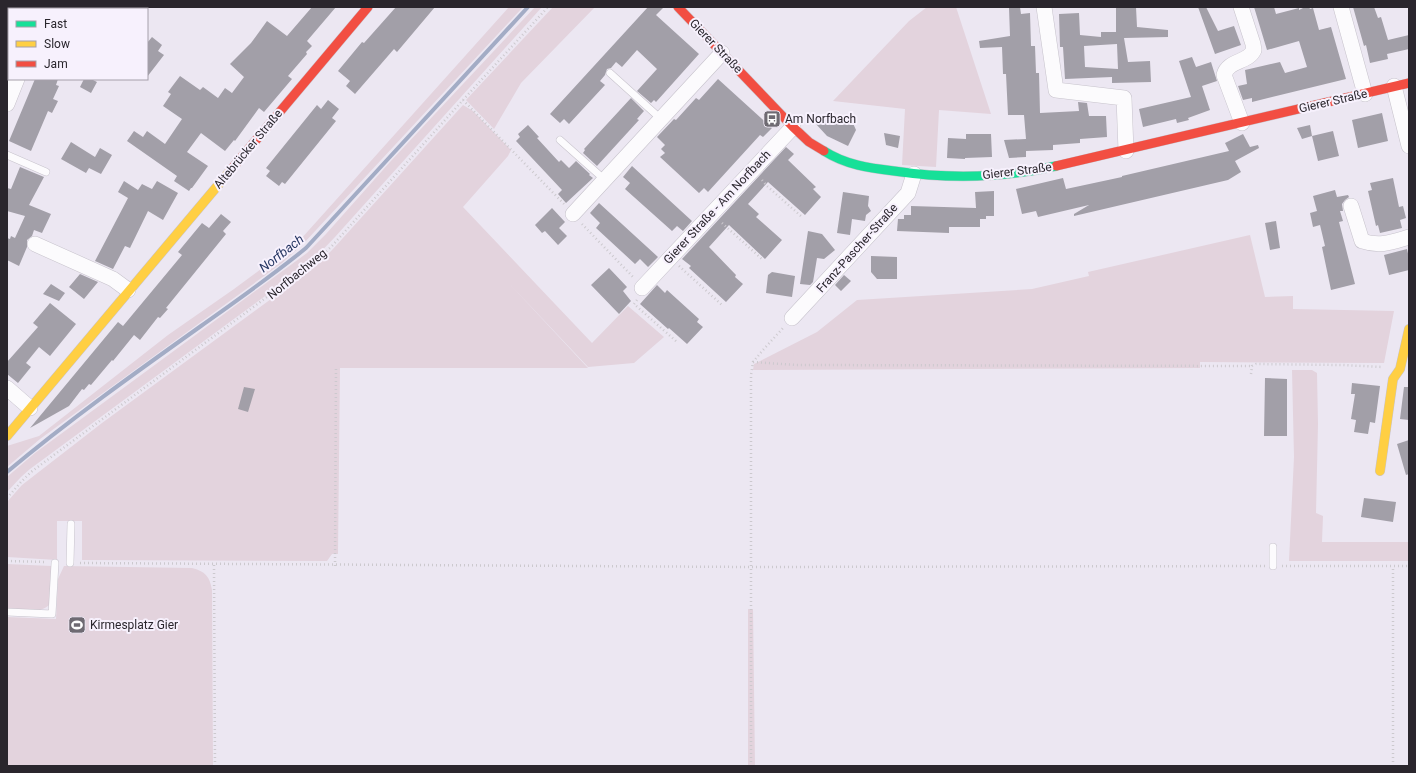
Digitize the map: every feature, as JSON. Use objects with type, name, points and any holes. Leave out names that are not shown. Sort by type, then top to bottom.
[{"type":"street","name":"Altebrücker Straße","points":[[7,436],[128,290],[368,7]]},
{"type":"street","name":"Gierer Straße","points":[[678,7],[809,142],[840,160],[868,168],[914,174],[969,176],[1011,174],[1051,167],[1126,151],[1409,83]]},
{"type":"street","points":[[1044,7],[1056,90],[1124,98],[1126,151]]},
{"type":"street","points":[[1241,7],[1254,50],[1249,56],[1228,68],[1224,75],[1242,123]]},
{"type":"street","points":[[1341,7],[1365,94]]},
{"type":"street","points":[[573,214],[722,53]]},
{"type":"street","points":[[7,104],[17,80]]},
{"type":"street","points":[[1394,86],[1409,146]]},
{"type":"street","name":"Gierer Straße - Am Norfbach","points":[[642,288],[793,127]]},
{"type":"street","name":"Franz-Pascher-Straße","points":[[790,321],[908,193],[914,174]]},
{"type":"street","points":[[1351,206],[1362,241],[1380,245],[1409,237]]},
{"type":"street","points":[[35,244],[113,279],[128,290]]},
{"type":"street","points":[[1380,470],[1393,379],[1400,369],[1409,329]]},
{"type":"street","points":[[7,388],[30,408]]},
{"type":"lane","points":[[610,73],[661,119]]},
{"type":"lane","points":[[560,140],[605,180]]},
{"type":"lane","points":[[7,155],[46,172]]},
{"type":"lane","points":[[70,563],[71,524]]},
{"type":"lane","points":[[1273,547],[1273,566]]},
{"type":"lane","points":[[7,612],[52,614],[55,563]]},
{"type":"path","name":"Norfbachweg","points":[[7,498],[31,472],[314,262],[331,246],[548,7]]},
{"type":"path","points":[[463,100],[642,288],[643,293],[634,304],[677,342]]},
{"type":"path","points":[[752,170],[767,186],[802,217]]},
{"type":"path","points":[[712,214],[763,260]]},
{"type":"path","points":[[670,258],[722,305]]},
{"type":"path","points":[[751,766],[751,375],[753,362],[790,321]]},
{"type":"path","points":[[753,362],[804,365],[1252,366],[1256,364],[1342,365],[1400,369]]},
{"type":"path","points":[[1251,374],[1252,366]]},
{"type":"path","points":[[335,566],[336,368]]},
{"type":"path","points":[[113,564],[750,567],[1409,566]]},
{"type":"path","points":[[214,565],[215,766]]},
{"type":"path","points":[[1393,566],[1393,766]]},
{"type":"shaded area","points":[[509,7],[523,7],[304,243],[282,263],[40,439],[7,467],[7,446],[39,436],[168,335],[234,289],[300,240]]},
{"type":"shaded area","points":[[535,7],[542,7],[313,260],[30,469],[7,492],[7,477],[35,453],[307,253]]},
{"type":"shaded area","points":[[553,7],[595,7],[521,83],[494,129],[466,100]]},
{"type":"shaded area","points":[[927,7],[956,7],[991,114],[939,110],[936,167],[902,165],[905,109],[833,101],[909,21]]},
{"type":"shaded area","points":[[463,105],[473,111],[511,150],[508,156],[463,207],[592,343],[628,306],[664,337],[634,363],[588,367],[505,279],[588,368],[340,368],[338,554],[332,554],[327,561],[82,560],[82,521],[57,521],[57,560],[7,557],[7,502],[22,485],[102,423],[316,266]]},
{"type":"shaded area","points":[[1250,235],[1265,297],[1293,296],[1293,309],[1394,311],[1384,363],[1200,362],[1200,368],[753,370],[754,364],[817,332],[857,300],[1032,289],[1089,276],[1088,272]]},
{"type":"shaded area","points":[[1292,370],[1312,370],[1317,373],[1318,424],[1316,513],[1323,516],[1322,542],[1409,542],[1409,561],[1289,561],[1294,457]]},
{"type":"shaded area","points":[[7,564],[51,566],[50,604],[41,610],[36,611],[7,610]]},
{"type":"shaded area","points":[[64,566],[192,568],[206,575],[212,590],[213,766],[7,766],[7,617],[56,619],[58,579]]},
{"type":"shaded area","points":[[748,609],[753,609],[755,766],[748,766]]},
{"type":"building","points":[[312,7],[336,7],[307,41],[312,46],[288,76],[292,79],[264,112],[259,108],[235,141],[234,140],[225,151],[201,133],[187,152],[208,166],[189,191],[174,181],[177,176],[127,141],[134,131],[143,137],[147,131],[165,144],[182,119],[163,106],[171,94],[168,92],[180,76],[200,90],[203,87],[218,98],[225,88],[232,93],[244,77],[230,64],[251,43],[267,21],[287,36]]},
{"type":"building","points":[[396,7],[435,7],[397,52],[394,49],[355,94],[346,86],[350,81],[338,71],[362,42],[364,43]]},
{"type":"building","points":[[648,7],[664,7],[656,15],[699,54],[656,102],[654,100],[651,103],[637,91],[657,69],[637,50],[622,67],[616,62],[611,68],[607,69],[605,75],[600,81],[605,85],[569,124],[564,119],[560,123],[550,114]]},
{"type":"building","points":[[1020,7],[1021,14],[1030,13],[1031,46],[1035,46],[1036,73],[1039,73],[1040,113],[1079,111],[1078,102],[1087,103],[1089,116],[1106,116],[1107,137],[1080,139],[1080,143],[1053,145],[1053,150],[1026,151],[1026,157],[1009,158],[1004,140],[1026,139],[1024,115],[1008,115],[1006,74],[1003,74],[1002,47],[980,48],[979,41],[1010,36],[1009,8]]},
{"type":"building","points":[[1116,7],[1136,7],[1137,27],[1168,30],[1168,37],[1124,38],[1128,62],[1150,61],[1151,82],[1112,83],[1112,77],[1065,79],[1063,47],[1060,47],[1059,14],[1079,13],[1080,35],[1101,37],[1101,32],[1116,32]],"holes":[[[1117,44],[1118,69],[1085,67],[1084,46]]]},
{"type":"building","points":[[1198,7],[1206,7],[1218,31],[1234,26],[1241,45],[1215,54]]},
{"type":"building","points":[[1254,7],[1274,7],[1276,14],[1299,8],[1299,10],[1305,7],[1309,7],[1310,9],[1313,8],[1319,30],[1331,27],[1346,79],[1252,102],[1252,98],[1243,100],[1238,86],[1247,84],[1245,70],[1280,62],[1285,73],[1307,67],[1299,41],[1267,50]]},
{"type":"building","points":[[1353,7],[1374,7],[1378,18],[1381,17],[1388,40],[1409,35],[1409,49],[1387,54],[1388,59],[1370,63],[1366,45],[1364,46]]},
{"type":"building","points":[[152,37],[162,45],[158,51],[164,55],[148,76],[148,42]]},
{"type":"building","points":[[1192,57],[1196,67],[1211,62],[1217,81],[1202,86],[1210,110],[1188,118],[1189,120],[1177,123],[1176,119],[1143,127],[1139,109],[1191,97],[1179,61]]},
{"type":"building","points":[[718,79],[772,128],[763,137],[760,135],[708,192],[704,188],[699,193],[660,157],[665,153],[661,149],[665,145],[657,137],[674,119],[676,120],[696,98],[699,100]]},
{"type":"building","points":[[35,80],[58,80],[56,85],[59,86],[53,99],[58,101],[52,113],[48,111],[31,151],[9,141]]},
{"type":"building","points":[[84,80],[93,80],[97,82],[91,93],[80,87]]},
{"type":"building","points":[[631,98],[644,111],[637,119],[639,120],[597,166],[583,153],[585,150],[584,149]]},
{"type":"building","points":[[328,100],[339,109],[332,118],[336,121],[285,184],[282,182],[279,186],[266,176],[270,171],[266,168],[317,105],[321,109]]},
{"type":"building","points":[[1382,113],[1388,141],[1358,148],[1352,120]]},
{"type":"building","points":[[825,116],[831,122],[834,116],[837,118],[842,116],[852,121],[856,130],[848,146],[827,136],[816,124]]},
{"type":"building","points":[[528,125],[539,137],[537,138],[559,162],[561,160],[569,168],[576,161],[593,178],[566,203],[558,194],[562,190],[516,141],[520,137],[518,134]]},
{"type":"building","points":[[1310,125],[1312,136],[1302,139],[1297,128]]},
{"type":"building","points":[[1333,131],[1339,156],[1318,161],[1312,136]]},
{"type":"building","points":[[884,133],[900,136],[898,148],[886,145]]},
{"type":"building","points":[[966,134],[991,134],[992,157],[965,159],[947,158],[948,138],[966,139]]},
{"type":"building","points":[[1243,134],[1250,147],[1258,145],[1259,148],[1235,161],[1241,172],[1228,180],[1074,216],[1074,214],[1089,205],[1038,217],[1036,211],[1022,214],[1016,189],[1063,178],[1066,189],[1122,177],[1229,151],[1225,143]]},
{"type":"building","points":[[71,142],[95,157],[100,148],[112,155],[101,174],[89,168],[86,173],[61,159]]},
{"type":"building","points":[[786,147],[794,154],[788,160],[816,187],[813,189],[821,197],[805,215],[768,182],[748,204],[759,214],[756,217],[782,240],[765,259],[729,225],[709,247],[743,284],[726,302],[689,268],[691,266],[682,259]]},
{"type":"building","points":[[632,166],[692,221],[683,231],[677,226],[672,231],[625,189],[630,183],[623,177]]},
{"type":"building","points":[[20,167],[44,177],[29,205],[51,214],[42,233],[34,230],[32,236],[27,240],[27,247],[19,266],[7,260],[7,238],[10,239],[11,236],[15,238],[25,216],[7,211],[7,188],[11,189]]},
{"type":"building","points":[[1393,178],[1399,207],[1403,206],[1406,218],[1400,220],[1402,228],[1380,233],[1378,225],[1376,226],[1368,191],[1372,190],[1370,183]]},
{"type":"building","points":[[124,181],[138,190],[142,184],[152,189],[157,181],[178,193],[163,220],[148,211],[130,248],[125,246],[113,269],[95,261],[128,198],[118,192]]},
{"type":"building","points":[[1335,190],[1337,197],[1348,195],[1349,197],[1342,204],[1343,211],[1340,211],[1343,221],[1339,222],[1355,284],[1331,290],[1322,247],[1325,246],[1320,225],[1313,227],[1310,213],[1317,211],[1313,196]]},
{"type":"building","points":[[994,191],[994,216],[986,216],[986,219],[980,219],[980,227],[949,227],[949,233],[897,231],[898,219],[904,219],[904,215],[911,215],[911,206],[976,208],[975,192]]},
{"type":"building","points":[[843,192],[869,196],[868,206],[871,211],[866,215],[865,221],[852,219],[850,235],[837,233]]},
{"type":"building","points":[[599,203],[658,257],[648,267],[640,259],[635,264],[596,228],[600,223],[590,213]]},
{"type":"building","points":[[552,208],[565,222],[559,228],[567,236],[558,245],[545,231],[542,233],[535,225]]},
{"type":"building","points":[[221,214],[231,222],[223,231],[226,234],[166,308],[168,309],[160,318],[158,317],[140,340],[134,335],[113,361],[112,360],[91,385],[89,384],[84,390],[82,389],[69,406],[30,428],[118,322],[123,326],[182,255],[178,252],[202,223],[209,228]]},
{"type":"building","points":[[1276,221],[1280,248],[1270,250],[1265,223]]},
{"type":"building","points":[[808,231],[822,234],[835,250],[824,259],[817,258],[813,282],[810,285],[800,284]]},
{"type":"building","points":[[1407,249],[1409,270],[1389,275],[1384,255]]},
{"type":"building","points":[[871,256],[897,257],[897,279],[877,279],[871,272]]},
{"type":"building","points":[[609,268],[627,287],[623,291],[631,301],[619,314],[591,285]]},
{"type":"building","points":[[772,272],[795,276],[792,297],[766,293],[768,275]]},
{"type":"building","points":[[80,274],[98,282],[84,299],[69,287]]},
{"type":"building","points":[[844,275],[851,281],[841,291],[835,285]]},
{"type":"building","points":[[51,284],[65,293],[59,301],[43,294]]},
{"type":"building","points":[[657,285],[665,293],[667,290],[699,319],[697,322],[703,327],[687,344],[640,304]]},
{"type":"building","points":[[50,303],[76,324],[50,356],[39,347],[26,363],[31,367],[18,383],[7,374],[7,362],[38,327],[33,323]]},
{"type":"building","points":[[1265,378],[1287,379],[1287,436],[1264,436]]},
{"type":"building","points":[[1352,383],[1380,386],[1375,423],[1370,422],[1368,434],[1354,432],[1356,420],[1351,419],[1355,394],[1351,394]]},
{"type":"building","points":[[244,387],[255,389],[248,412],[238,409]]},
{"type":"building","points":[[1404,387],[1409,387],[1409,420],[1400,419]]},
{"type":"building","points":[[1409,440],[1409,474],[1406,475],[1397,444]]},
{"type":"building","points":[[1364,498],[1396,502],[1393,522],[1361,517]]},
{"type":"waterway","name":"Norfbach","points":[[7,472],[102,397],[254,288],[306,248],[528,7]]},
{"type":"traffic: fast","points":[[824,151],[849,163],[914,174],[955,176],[996,175],[1056,166]]},
{"type":"traffic: slow","points":[[7,436],[230,171]]},
{"type":"traffic: slow","points":[[1380,471],[1393,379],[1400,369],[1409,329]]},
{"type":"traffic: jam","points":[[230,171],[368,7]]},
{"type":"traffic: jam","points":[[678,7],[793,127],[809,142],[824,151]]},
{"type":"traffic: jam","points":[[1056,166],[1409,83]]},
{"type":"place","name":"Am Norfbach","points":[[772,119]]},
{"type":"place","name":"Kirmesplatz Gier","points":[[77,625]]}]
